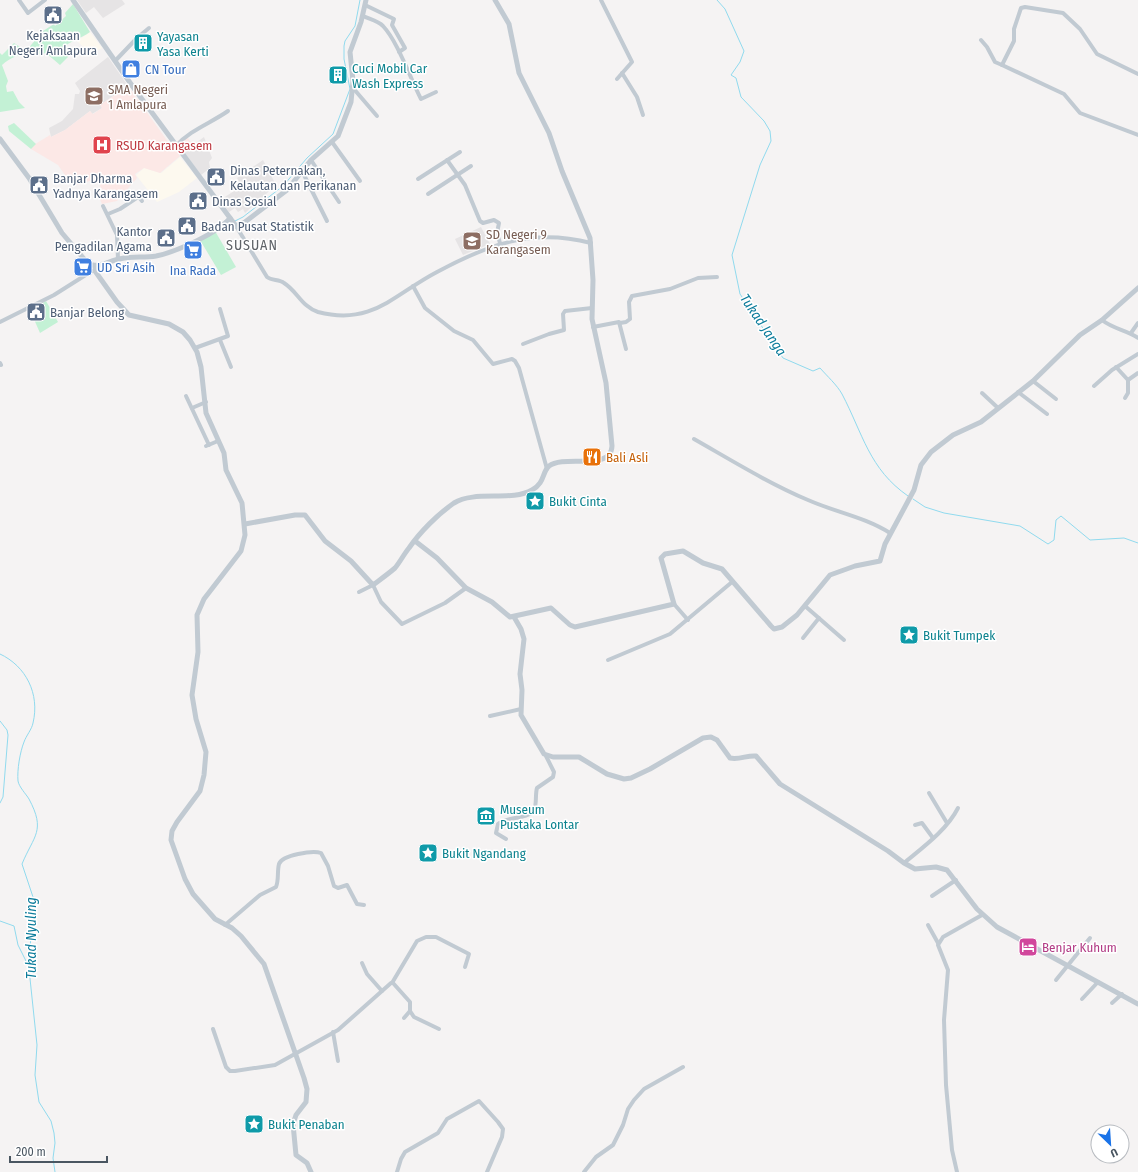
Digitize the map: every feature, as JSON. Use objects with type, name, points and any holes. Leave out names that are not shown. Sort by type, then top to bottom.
[{"type":"street","points":[[19,0],[28,13],[45,0]]},
{"type":"street","points":[[73,0],[176,146],[236,226],[267,277],[285,284],[303,303],[316,311],[339,316],[368,313],[437,272],[500,243],[516,239],[543,236],[590,244]]},
{"type":"street","points":[[601,0],[632,62],[631,65],[617,79]]},
{"type":"street","points":[[359,592],[373,585],[396,567],[415,542],[455,503],[465,499],[526,492],[540,484],[547,469],[551,465],[560,462],[605,458],[612,450],[606,383],[593,327],[592,308],[594,280],[588,232],[562,171],[549,132],[519,74],[509,24],[497,1]]},
{"type":"street","points":[[224,225],[236,226],[245,222],[282,194],[311,160],[338,136],[351,102],[353,88],[350,52],[363,16],[365,2],[394,19],[392,25],[405,48],[399,52]]},
{"type":"street","points":[[1002,65],[1014,41],[1014,28],[1020,9],[1025,7],[1063,13],[1080,29],[1097,54],[1138,74]]},
{"type":"street","points":[[363,16],[383,26],[399,52],[421,99],[436,92]]},
{"type":"street","points":[[116,60],[149,28]]},
{"type":"street","points":[[980,40],[987,47],[995,62],[1064,94],[1080,113],[1138,135]]},
{"type":"street","points":[[622,73],[637,97],[643,116]]},
{"type":"street","points":[[353,88],[377,116]]},
{"type":"street","points":[[176,146],[189,133],[205,126],[228,111]]},
{"type":"street","points":[[0,139],[29,178],[62,232],[129,315],[178,328],[187,336],[195,348],[201,367],[206,413],[224,453],[226,470],[240,496],[245,524],[245,535],[241,551],[204,599],[197,615],[198,652],[192,695],[196,719],[206,752],[204,775],[200,791],[177,822],[171,835],[177,858],[190,889],[215,919],[232,928],[249,944],[264,964],[304,1078],[307,1098],[306,1102],[294,1119],[294,1150],[297,1157],[309,1166],[311,1172]]},
{"type":"street","points":[[332,142],[360,181]]},
{"type":"street","points":[[418,179],[460,152]]},
{"type":"street","points":[[311,160],[339,202]]},
{"type":"street","points":[[447,160],[468,192],[481,223],[492,220],[499,223],[497,234],[500,243]]},
{"type":"street","points":[[428,194],[470,166]]},
{"type":"street","points":[[302,171],[327,222]]},
{"type":"street","points":[[135,192],[142,201]]},
{"type":"street","points":[[108,214],[120,209],[138,197]]},
{"type":"street","points":[[103,206],[108,214],[116,235],[118,259]]},
{"type":"street","points":[[0,322],[54,295],[92,269],[118,259],[164,254],[224,225],[230,218]]},
{"type":"street","points":[[593,327],[617,322],[626,322],[630,319],[629,302],[632,296],[670,289],[698,278],[717,277]]},
{"type":"street","points":[[412,286],[425,308],[454,331],[472,340],[493,364],[512,359],[515,361],[519,368],[547,469]]},
{"type":"street","points":[[688,620],[674,604],[661,562],[662,556],[679,551],[686,552],[703,563],[722,569],[774,629],[779,628],[786,624],[805,606],[827,577],[855,566],[878,563],[882,559],[890,533],[914,490],[918,471],[931,452],[953,435],[981,422],[997,407],[1033,381],[1080,335],[1102,320],[1137,290]]},
{"type":"street","points":[[524,344],[541,336],[564,330],[563,314],[566,311],[592,308]]},
{"type":"street","points":[[195,348],[220,340],[228,334],[220,309]]},
{"type":"street","points":[[1102,320],[1115,329],[1131,333],[1138,338]]},
{"type":"street","points":[[620,323],[626,349]]},
{"type":"street","points":[[1131,333],[1138,323]]},
{"type":"street","points":[[220,340],[231,368]]},
{"type":"street","points":[[1094,386],[1116,367],[1138,354]]},
{"type":"street","points":[[1116,367],[1128,380],[1128,393],[1125,398]]},
{"type":"street","points":[[1128,380],[1137,375]]},
{"type":"street","points":[[1033,381],[1056,399]]},
{"type":"street","points":[[1018,392],[1047,414]]},
{"type":"street","points":[[982,393],[997,407]]},
{"type":"street","points":[[186,396],[207,446],[218,441]]},
{"type":"street","points":[[192,408],[206,402]]},
{"type":"street","points":[[694,439],[794,494],[820,506],[879,525],[890,533]]},
{"type":"street","points":[[245,524],[295,515],[305,515],[322,538],[351,561],[373,585],[381,602],[402,624],[445,603],[466,588]]},
{"type":"street","points":[[415,542],[437,558],[466,588],[492,602],[507,616],[514,617],[552,608],[570,625],[580,627],[674,604]]},
{"type":"street","points":[[608,660],[662,638],[688,620],[732,582]]},
{"type":"street","points":[[805,606],[844,640]]},
{"type":"street","points":[[506,839],[496,833],[498,824],[503,820],[532,812],[535,808],[537,788],[554,777],[554,772],[546,756],[528,729],[521,715],[520,709],[522,690],[520,667],[524,639],[514,617]]},
{"type":"street","points":[[803,638],[820,618]]},
{"type":"street","points":[[490,716],[520,709]]},
{"type":"street","points":[[546,756],[579,757],[607,774],[618,778],[631,778],[650,770],[702,738],[711,737],[717,740],[730,758],[740,759],[749,756],[756,756],[780,784],[888,851],[904,863],[918,870],[936,866],[944,868],[956,880],[982,915],[997,927],[1138,1004]]},
{"type":"street","points":[[929,793],[947,823]]},
{"type":"street","points":[[904,863],[933,838],[958,808]]},
{"type":"street","points":[[915,825],[922,823],[933,838]]},
{"type":"street","points":[[225,925],[260,895],[276,887],[282,860],[307,852],[321,853],[328,866],[334,886],[338,888],[347,885],[357,904],[364,905]]},
{"type":"street","points":[[932,896],[956,880]]},
{"type":"street","points":[[938,943],[943,937],[982,915]]},
{"type":"street","points":[[928,925],[938,943],[948,970],[944,1020],[946,1085],[952,1150],[957,1172]]},
{"type":"street","points":[[213,1028],[226,1067],[230,1071],[268,1067],[345,1025],[392,983],[417,941],[426,937],[436,937],[469,954],[465,967]]},
{"type":"street","points":[[1056,980],[1090,938]]},
{"type":"street","points":[[362,963],[367,974],[382,991]]},
{"type":"street","points":[[1082,1000],[1098,982]]},
{"type":"street","points":[[392,983],[410,1002],[410,1011],[414,1016],[439,1030]]},
{"type":"street","points":[[1112,1003],[1122,994]]},
{"type":"street","points":[[404,1018],[410,1011]]},
{"type":"street","points":[[333,1032],[338,1061]]},
{"type":"street","points":[[584,1172],[596,1157],[609,1149],[615,1142],[623,1126],[628,1109],[644,1089],[683,1067]]},
{"type":"street","points":[[397,1172],[405,1152],[438,1133],[447,1119],[479,1101],[503,1129],[502,1137],[487,1172]]},
{"type":"shaded area","points":[[77,0],[122,0],[125,4],[103,18],[94,7],[86,13]]},
{"type":"shaded area","points":[[90,32],[102,48],[91,54],[77,41]]},
{"type":"shaded area","name":"SMA Negeri 1 Amlapura","points":[[108,57],[128,86],[100,105],[102,108],[92,114],[90,111],[65,130],[51,137],[49,128],[62,121],[73,109],[75,94],[79,94],[80,91],[75,83]]},
{"type":"shaded area","name":"RSUD Karangasem","points":[[128,86],[171,146],[186,135],[192,144],[178,153],[180,156],[160,173],[144,168],[135,174],[137,178],[117,201],[102,204],[98,195],[101,193],[100,184],[95,179],[78,185],[65,175],[58,165],[31,149],[32,146],[50,135],[51,137],[65,130],[90,111],[93,114],[102,108],[100,105]]},
{"type":"shaded area","points":[[204,137],[212,158],[209,162],[210,168],[201,175],[184,152]]},
{"type":"shaded area","points":[[180,157],[197,178],[179,192],[157,202],[136,175],[144,168],[161,173]]},
{"type":"shaded area","points":[[263,160],[276,185],[245,213],[243,209],[238,212],[235,208],[229,212],[220,200],[242,186],[237,178]]},
{"type":"shaded area","name":"SD Negeri 9 Karangasem","points":[[481,227],[490,244],[463,255],[455,239]]},
{"type":"green space","points":[[73,4],[90,32],[61,49],[68,57],[60,65],[46,53],[32,56],[27,53],[14,57],[2,65],[8,81],[6,86],[7,92],[13,91],[19,102],[25,108],[0,112],[0,53],[2,55],[14,43],[26,51],[43,31],[54,24],[55,26],[66,16],[65,13]]},
{"type":"green space","points":[[14,123],[36,144],[31,149],[9,131],[8,126]]},
{"type":"green space","points":[[215,231],[236,267],[221,275],[200,240]]},
{"type":"green space","points":[[46,301],[58,322],[40,333],[30,310]]},
{"type":"waterway","points":[[235,221],[243,217],[283,186],[307,158],[333,134],[350,89],[344,59],[344,46],[345,41],[355,26],[360,0]]},
{"type":"waterway","name":"Tukad Janga","points":[[717,0],[725,9],[744,51],[740,62],[731,75],[736,78],[741,97],[764,121],[770,131],[771,141],[760,165],[732,255],[740,294],[783,358],[813,371],[820,368],[835,384],[842,394],[868,450],[884,474],[895,486],[908,496]]},
{"type":"waterway","name":"Tukad Janga","points":[[913,499],[925,507],[944,513],[1020,526],[1048,544],[1054,540],[1056,520],[1061,516],[1090,540],[1124,538],[1138,543]]},
{"type":"waterway","name":"Tukad Nyuling","points":[[0,654],[9,659],[24,673],[29,682],[34,702],[35,712],[33,723],[25,740],[19,761],[18,781],[29,799],[37,819],[36,833],[22,864],[33,897],[29,969],[37,1045],[35,1075],[39,1102],[51,1121],[54,1133],[55,1143],[53,1158],[55,1172]]},
{"type":"waterway","points":[[0,721],[7,730],[8,735],[3,797],[0,803]]},
{"type":"waterway","points":[[0,921],[14,926],[18,945],[29,967]]},
{"type":"place","name":"Kejaksaan Negeri Amlapura","points":[[53,15]]},
{"type":"place","name":"Yayasan Yasa Kerti","points":[[143,43]]},
{"type":"place","name":"CN Tour","points":[[131,69]]},
{"type":"place","name":"Cuci Mobil Car Wash Express","points":[[338,75]]},
{"type":"place","name":"SMA Negeri 1 Amlapura","points":[[94,96]]},
{"type":"place","name":"RSUD Karangasem","points":[[102,145]]},
{"type":"place","name":"Dinas Peternakan, Kelautan dan Perikanan","points":[[216,177]]},
{"type":"place","name":"Banjar Dharma Yadnya Karangasem","points":[[39,185]]},
{"type":"place","name":"Dinas Sosial","points":[[198,201]]},
{"type":"place","name":"Badan Pusat Statistik","points":[[187,226]]},
{"type":"place","name":"Kantor Pengadilan Agama","points":[[166,238]]},
{"type":"place","name":"SD Negeri 9 Karangasem","points":[[472,241]]},
{"type":"place","name":"Ina Rada","points":[[193,250]]},
{"type":"place","name":"UD Sri Asih","points":[[83,267]]},
{"type":"place","name":"Banjar Belong","points":[[36,312]]},
{"type":"place","name":"Bali Asli","points":[[592,457]]},
{"type":"place","name":"Bukit Cinta","points":[[535,501]]},
{"type":"place","name":"Bukit Tumpek","points":[[909,635]]},
{"type":"place","name":"Museum Pustaka Lontar","points":[[486,816]]},
{"type":"place","name":"Bukit Ngandang","points":[[428,853]]},
{"type":"place","name":"Benjar Kuhum","points":[[1028,947]]},
{"type":"place","name":"Bukit Penaban","points":[[254,1124]]},
{"type":"district","name":"SUSUAN","points":[[252,245]]}]
